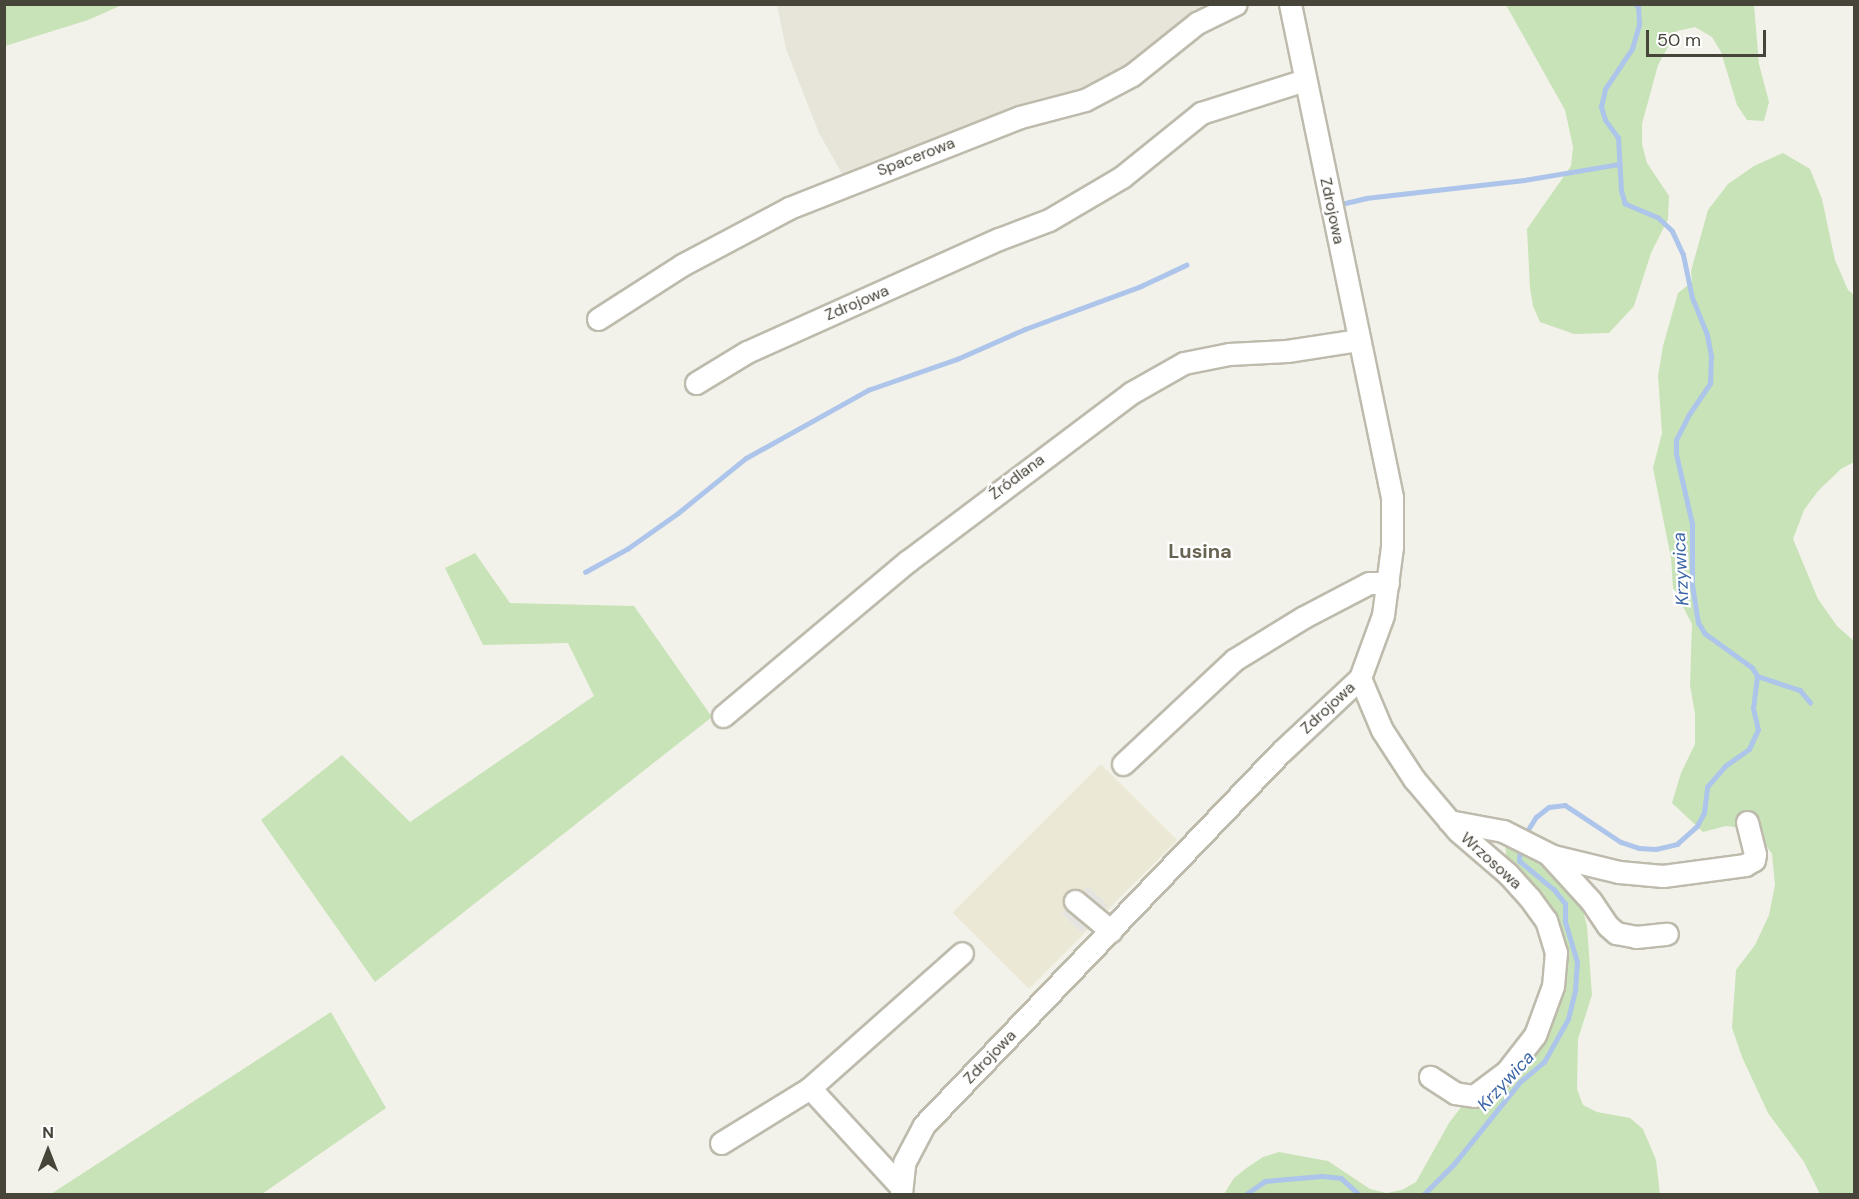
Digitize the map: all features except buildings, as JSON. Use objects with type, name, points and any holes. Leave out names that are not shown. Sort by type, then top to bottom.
[{"type":"street","name":"Spacerowa","points":[[598,319],[682,266],[789,208],[1020,117],[1085,100],[1132,75],[1197,23],[1236,4]]},
{"type":"street","name":"Zdrojowa","points":[[901,1190],[904,1163],[924,1125],[1281,752],[1360,678],[1383,615],[1392,547],[1392,497],[1290,4]]},
{"type":"street","name":"Zdrojowa","points":[[696,383],[747,352],[999,238],[1049,220],[1122,177],[1201,113],[1305,80]]},
{"type":"street","name":"Źródlana","points":[[723,716],[908,561],[1131,393],[1184,363],[1228,354],[1287,351],[1359,340]]},
{"type":"street","points":[[1123,764],[1234,660],[1304,617],[1368,583],[1388,583]]},
{"type":"street","name":"Wrzosowa","points":[[1360,678],[1382,730],[1414,779],[1449,821],[1509,874],[1529,897],[1546,920],[1556,952],[1553,986],[1535,1035],[1507,1071],[1474,1095],[1455,1093],[1430,1077]]},
{"type":"street","points":[[1449,821],[1482,825],[1531,845],[1619,872],[1644,876],[1663,876],[1745,865],[1754,860],[1755,854],[1747,822]]},
{"type":"street","points":[[1531,845],[1562,866],[1591,901],[1599,916],[1616,933],[1636,937],[1667,934]]},
{"type":"street","points":[[1076,901],[1111,931]]},
{"type":"street","points":[[721,1143],[810,1088],[962,953]]},
{"type":"street","points":[[810,1088],[901,1190]]},
{"type":"shaded area","points":[[777,5],[1213,5],[1145,57],[1069,94],[845,179],[819,133],[786,49]]},
{"type":"shaded area","points":[[1101,764],[1177,840],[1029,989],[953,912]]},
{"type":"shaded area","points":[[1088,886],[1108,905],[1082,933],[1062,913]]},
{"type":"green space","points":[[5,4],[122,5],[88,20],[5,46]]},
{"type":"green space","points":[[1506,5],[1754,5],[1759,64],[1769,102],[1764,121],[1747,120],[1737,105],[1721,52],[1712,37],[1695,27],[1677,31],[1658,65],[1642,124],[1642,144],[1647,163],[1669,196],[1668,219],[1651,253],[1634,306],[1609,333],[1574,334],[1540,322],[1533,306],[1530,288],[1527,229],[1571,166],[1573,147],[1565,110]]},
{"type":"green space","points":[[1783,153],[1810,169],[1822,199],[1835,260],[1848,290],[1854,295],[1854,462],[1841,469],[1818,491],[1804,510],[1793,539],[1818,599],[1837,626],[1854,641],[1854,1194],[1820,1194],[1804,1162],[1768,1113],[1742,1057],[1732,1028],[1736,970],[1755,945],[1769,915],[1775,885],[1772,854],[1755,829],[1726,826],[1703,832],[1672,803],[1681,773],[1695,744],[1695,714],[1690,685],[1692,624],[1673,588],[1671,558],[1653,468],[1662,433],[1658,376],[1663,346],[1678,293],[1692,282],[1691,271],[1708,210],[1728,184],[1754,166]]},
{"type":"green space","points":[[475,553],[510,603],[634,606],[712,717],[375,982],[261,820],[342,755],[410,822],[594,696],[568,643],[483,645],[445,568]]},
{"type":"green space","points":[[1505,843],[1542,860],[1576,897],[1583,911],[1587,926],[1592,995],[1578,1039],[1577,1089],[1583,1105],[1597,1112],[1630,1118],[1643,1129],[1656,1160],[1660,1194],[1224,1194],[1234,1178],[1248,1167],[1263,1157],[1279,1152],[1328,1161],[1370,1189],[1386,1193],[1402,1190],[1416,1182],[1449,1123],[1468,1098],[1508,1066],[1558,967],[1507,863]]},
{"type":"green space","points":[[331,1012],[386,1108],[262,1194],[51,1194]]},
{"type":"waterway","name":"Krzywica","points":[[1524,836],[1536,817],[1549,807],[1565,805],[1621,842],[1639,848],[1656,849],[1677,844],[1697,826],[1704,813],[1707,787],[1725,766],[1749,749],[1758,730],[1753,709],[1757,676],[1752,668],[1705,634],[1698,623],[1692,584],[1692,524],[1676,454],[1676,440],[1688,416],[1710,383],[1711,356],[1707,335],[1692,298],[1683,255],[1672,231],[1658,218],[1625,204],[1621,191],[1618,138],[1605,120],[1601,107],[1605,89],[1632,49],[1639,24],[1638,7],[1635,4]]},
{"type":"waterway","points":[[1341,204],[1366,198],[1524,180],[1620,164]]},
{"type":"waterway","points":[[585,572],[627,549],[678,513],[746,458],[868,390],[957,359],[1025,329],[1141,286],[1186,265]]},
{"type":"waterway","points":[[1757,676],[1800,690],[1810,702]]},
{"type":"waterway","name":"Krzywica","points":[[1424,1194],[1454,1164],[1520,1082],[1544,1062],[1568,1019],[1575,990],[1577,962],[1565,922],[1565,904],[1554,890],[1519,861],[1520,847]]},
{"type":"waterway","name":"Krzywica","points":[[1246,1194],[1265,1181],[1322,1176],[1341,1178],[1359,1194]]},
{"type":"district","name":"Lusina","points":[[1200,551]]}]
